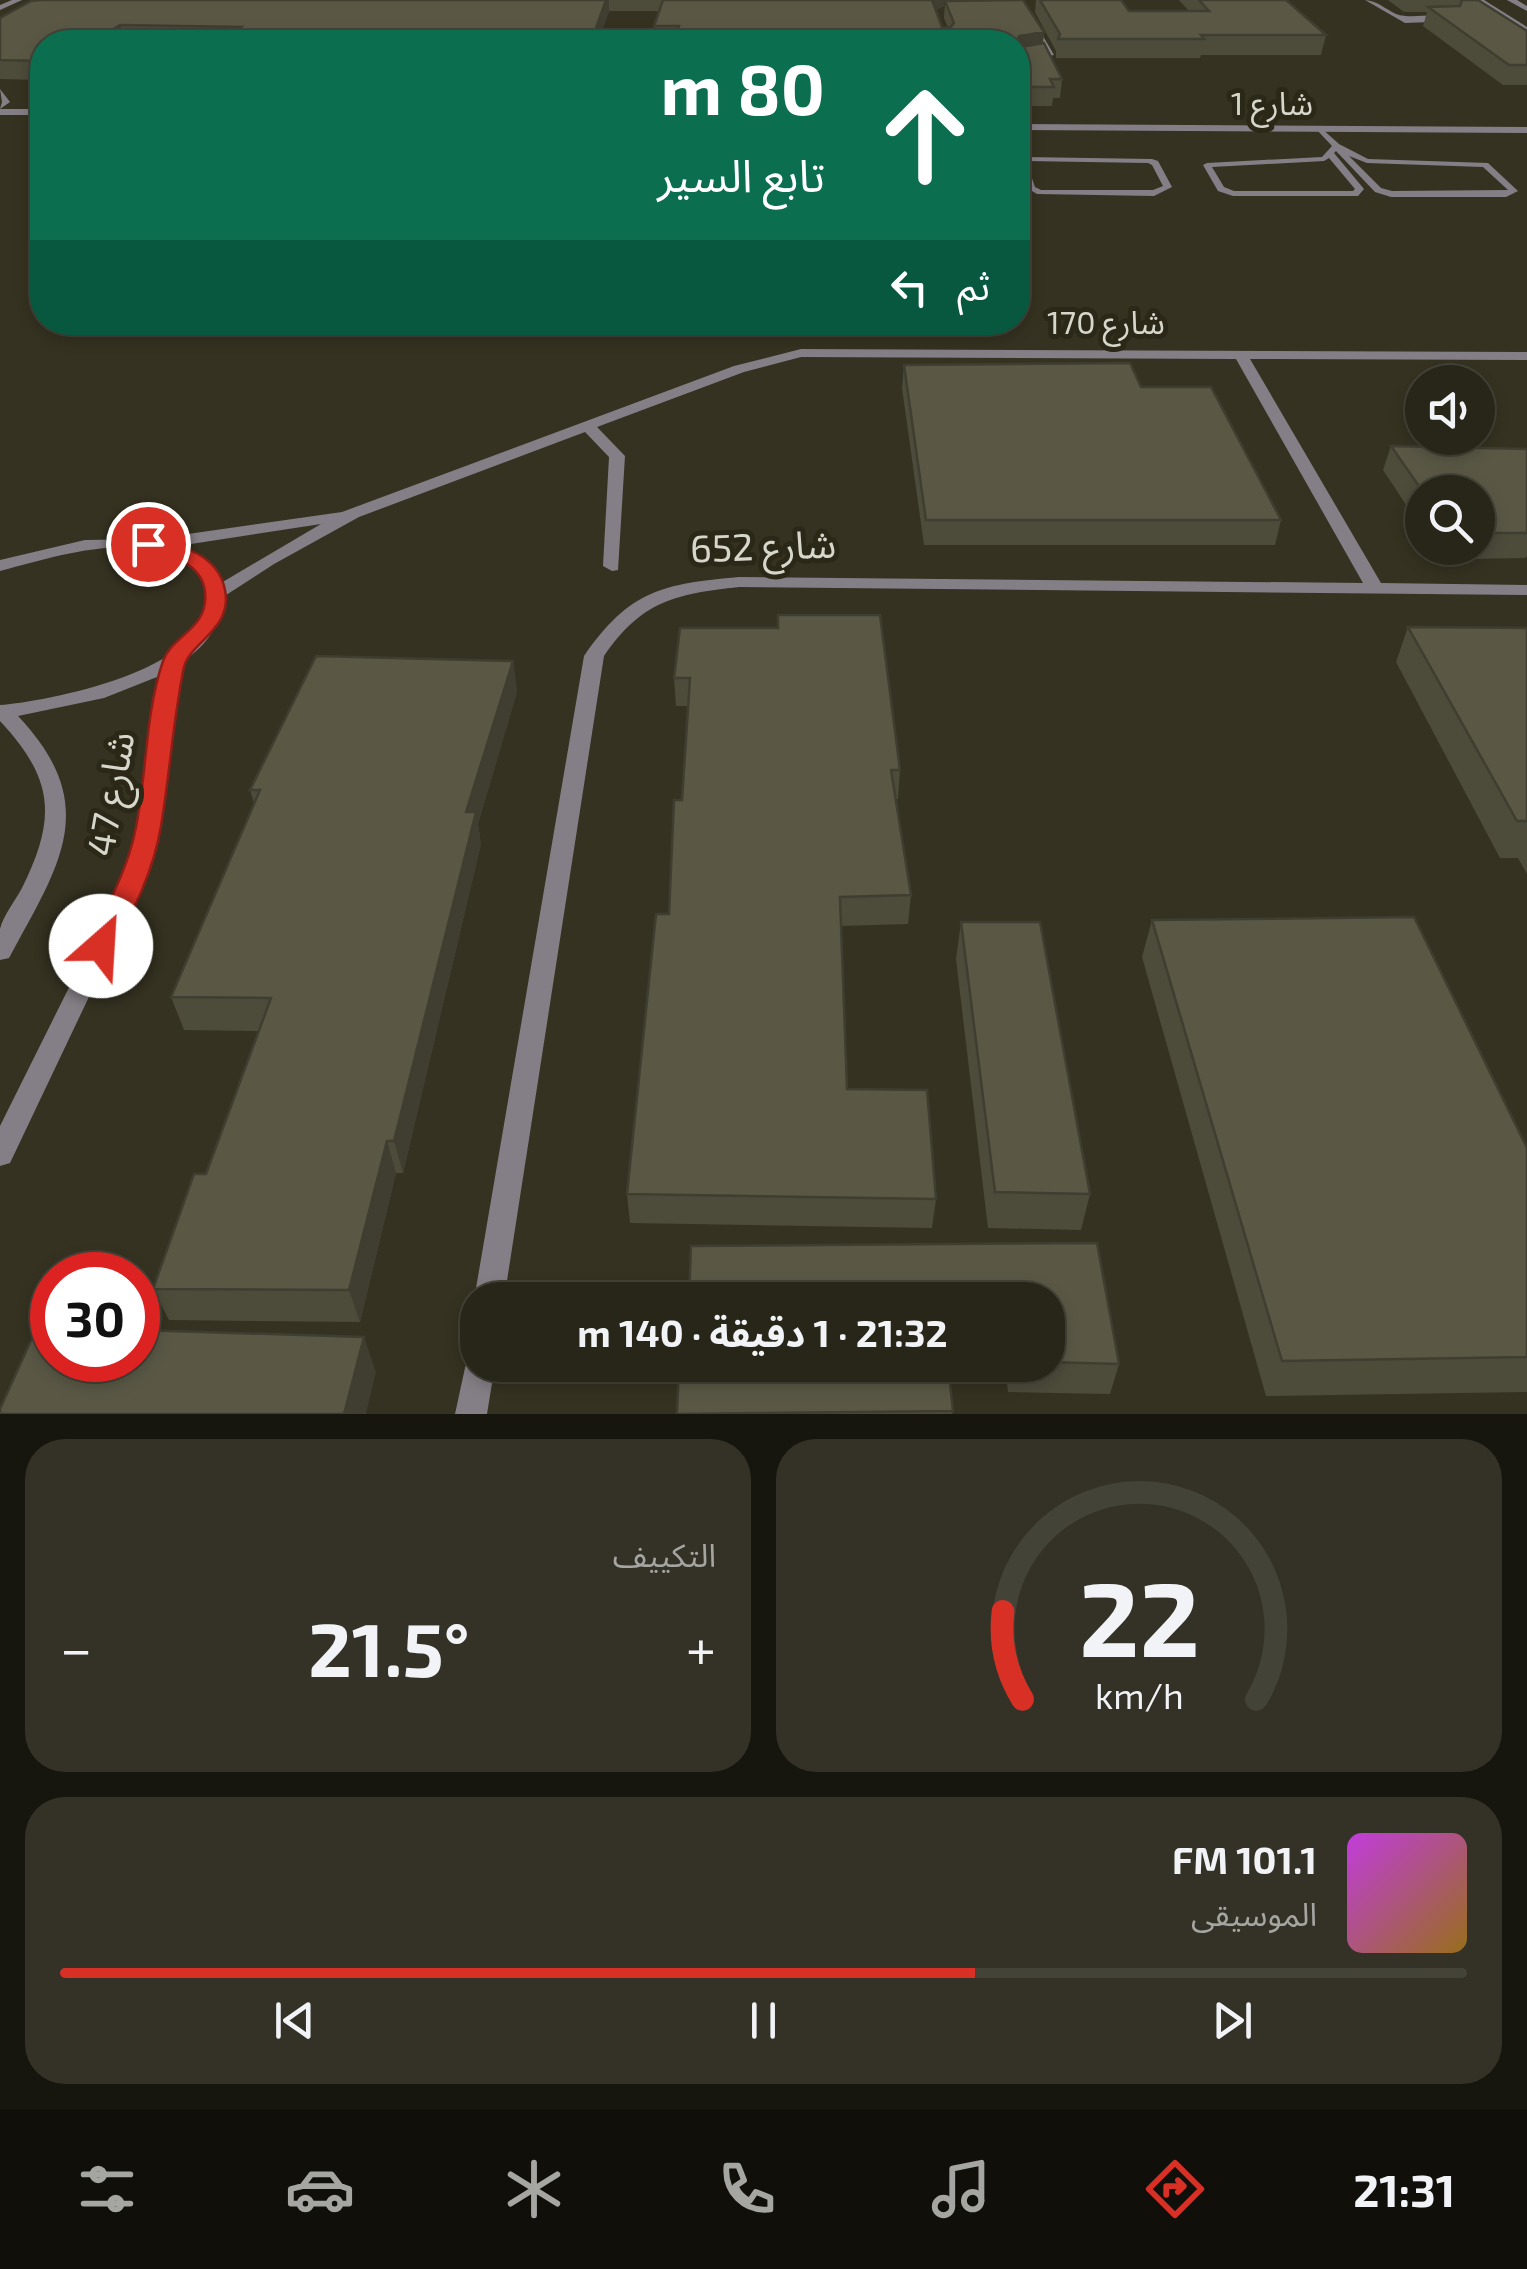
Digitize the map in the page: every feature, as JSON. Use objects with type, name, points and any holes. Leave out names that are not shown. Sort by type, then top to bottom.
[{"type":"street","points":[[0,8],[18,0]]},
{"type":"street","points":[[1479,0],[1527,31]]},
{"type":"street","points":[[1511,0],[1527,10]]},
{"type":"street","points":[[0,110],[30,111]]},
{"type":"street","name":"شارع 1","points":[[1030,117],[1320,130],[1527,130]]},
{"type":"street","name":"شارع 1","points":[[1030,127],[1084,122],[1527,118]]},
{"type":"street","points":[[0,124],[30,124]]},
{"type":"street","name":"شارع 170","points":[[216,594],[353,513],[739,370],[800,353],[1527,356]]},
{"type":"street","points":[[1240,354],[1375,588]]},
{"type":"street","points":[[588,426],[617,456],[612,566]]},
{"type":"street","name":"شارع 170","points":[[148,544],[251,532],[353,513]]},
{"type":"street","points":[[0,566],[80,544],[148,544],[176,550],[197,562],[211,576],[216,594],[212,615],[199,637],[175,658],[114,691],[78,702],[2,712]]},
{"type":"street","name":"شارع 652","points":[[492,1282],[594,656],[616,623],[652,596],[739,582],[1527,590]]},
{"type":"street","name":"شارع 47","points":[[0,1154],[134,879],[148,829],[160,729],[175,658]]},
{"type":"street","name":"شارع 47","points":[[0,951],[42,872],[59,816],[52,770],[31,737],[2,712]]},
{"type":"street","points":[[471,1414],[476,1382]]},
{"type":"lane","points":[[1019,0],[1052,54],[1030,58]]},
{"type":"lane","points":[[1368,0],[1405,21],[1452,21],[1443,16],[1399,16]]},
{"type":"lane","points":[[1007,10],[1026,10]]},
{"type":"lane","points":[[0,92],[6,102],[0,110]]},
{"type":"lane","points":[[1320,130],[1333,150],[1360,189],[1355,194],[1234,193],[1221,189],[1207,165],[1310,160],[1333,150],[1367,161],[1485,165],[1514,191],[1391,194],[1378,190],[1333,150]]},
{"type":"lane","points":[[1030,156],[1148,161],[1155,163],[1168,188],[1154,193],[1040,192],[1030,185]]},
{"type":"building","points":[[606,0],[595,30],[237,30],[241,27],[120,25],[112,30],[30,30],[30,61],[0,60],[0,18],[31,1]]},
{"type":"building","points":[[663,0],[932,0],[942,27],[950,28],[954,23],[945,1],[1023,0],[1044,32],[678,30],[679,26],[654,26]]},
{"type":"building","points":[[1040,0],[1121,0],[1129,11],[1209,11],[1199,0],[1286,0],[1326,35],[1058,39],[1060,34]]},
{"type":"building","points":[[1462,0],[1478,0],[1527,31],[1527,65],[1509,65],[1428,7],[1460,6]]},
{"type":"building","points":[[1044,43],[1062,79],[1050,79],[1054,87],[1030,87],[1030,45]]},
{"type":"building","points":[[1130,363],[1141,387],[1211,387],[1281,520],[926,520],[904,365]]},
{"type":"building","points":[[1391,446],[1405,446],[1405,455],[1495,455],[1495,448],[1527,449],[1527,533],[1495,533],[1495,475],[1411,475]]},
{"type":"building","points":[[778,615],[880,615],[900,770],[891,770],[911,895],[840,897],[847,1089],[927,1090],[936,1199],[627,1194],[656,914],[669,914],[674,800],[682,800],[690,678],[674,678],[680,628],[778,628]]},
{"type":"building","points":[[1408,627],[1527,628],[1527,821],[1517,821]]},
{"type":"building","points":[[316,656],[513,661],[466,812],[476,812],[394,1141],[387,1141],[349,1290],[160,1289],[160,1269],[194,1174],[206,1174],[271,998],[171,997],[260,790],[250,790]]},
{"type":"building","points":[[1414,917],[1527,1148],[1527,1357],[1282,1361],[1152,920]]},
{"type":"building","points":[[961,922],[1040,922],[1090,1194],[995,1192]]},
{"type":"building","points":[[1097,1243],[1119,1364],[1065,1362],[1065,1282],[690,1282],[691,1246]]},
{"type":"building","points":[[160,1331],[364,1337],[344,1414],[0,1414],[30,1343],[30,1382],[160,1382]]},
{"type":"building","points":[[678,1382],[950,1382],[953,1411],[677,1414]]},
{"type":"route","points":[[101,946],[134,879],[148,829],[160,729],[175,658],[199,637],[212,615],[216,594],[211,576],[197,562],[176,550],[148,544]]}]
